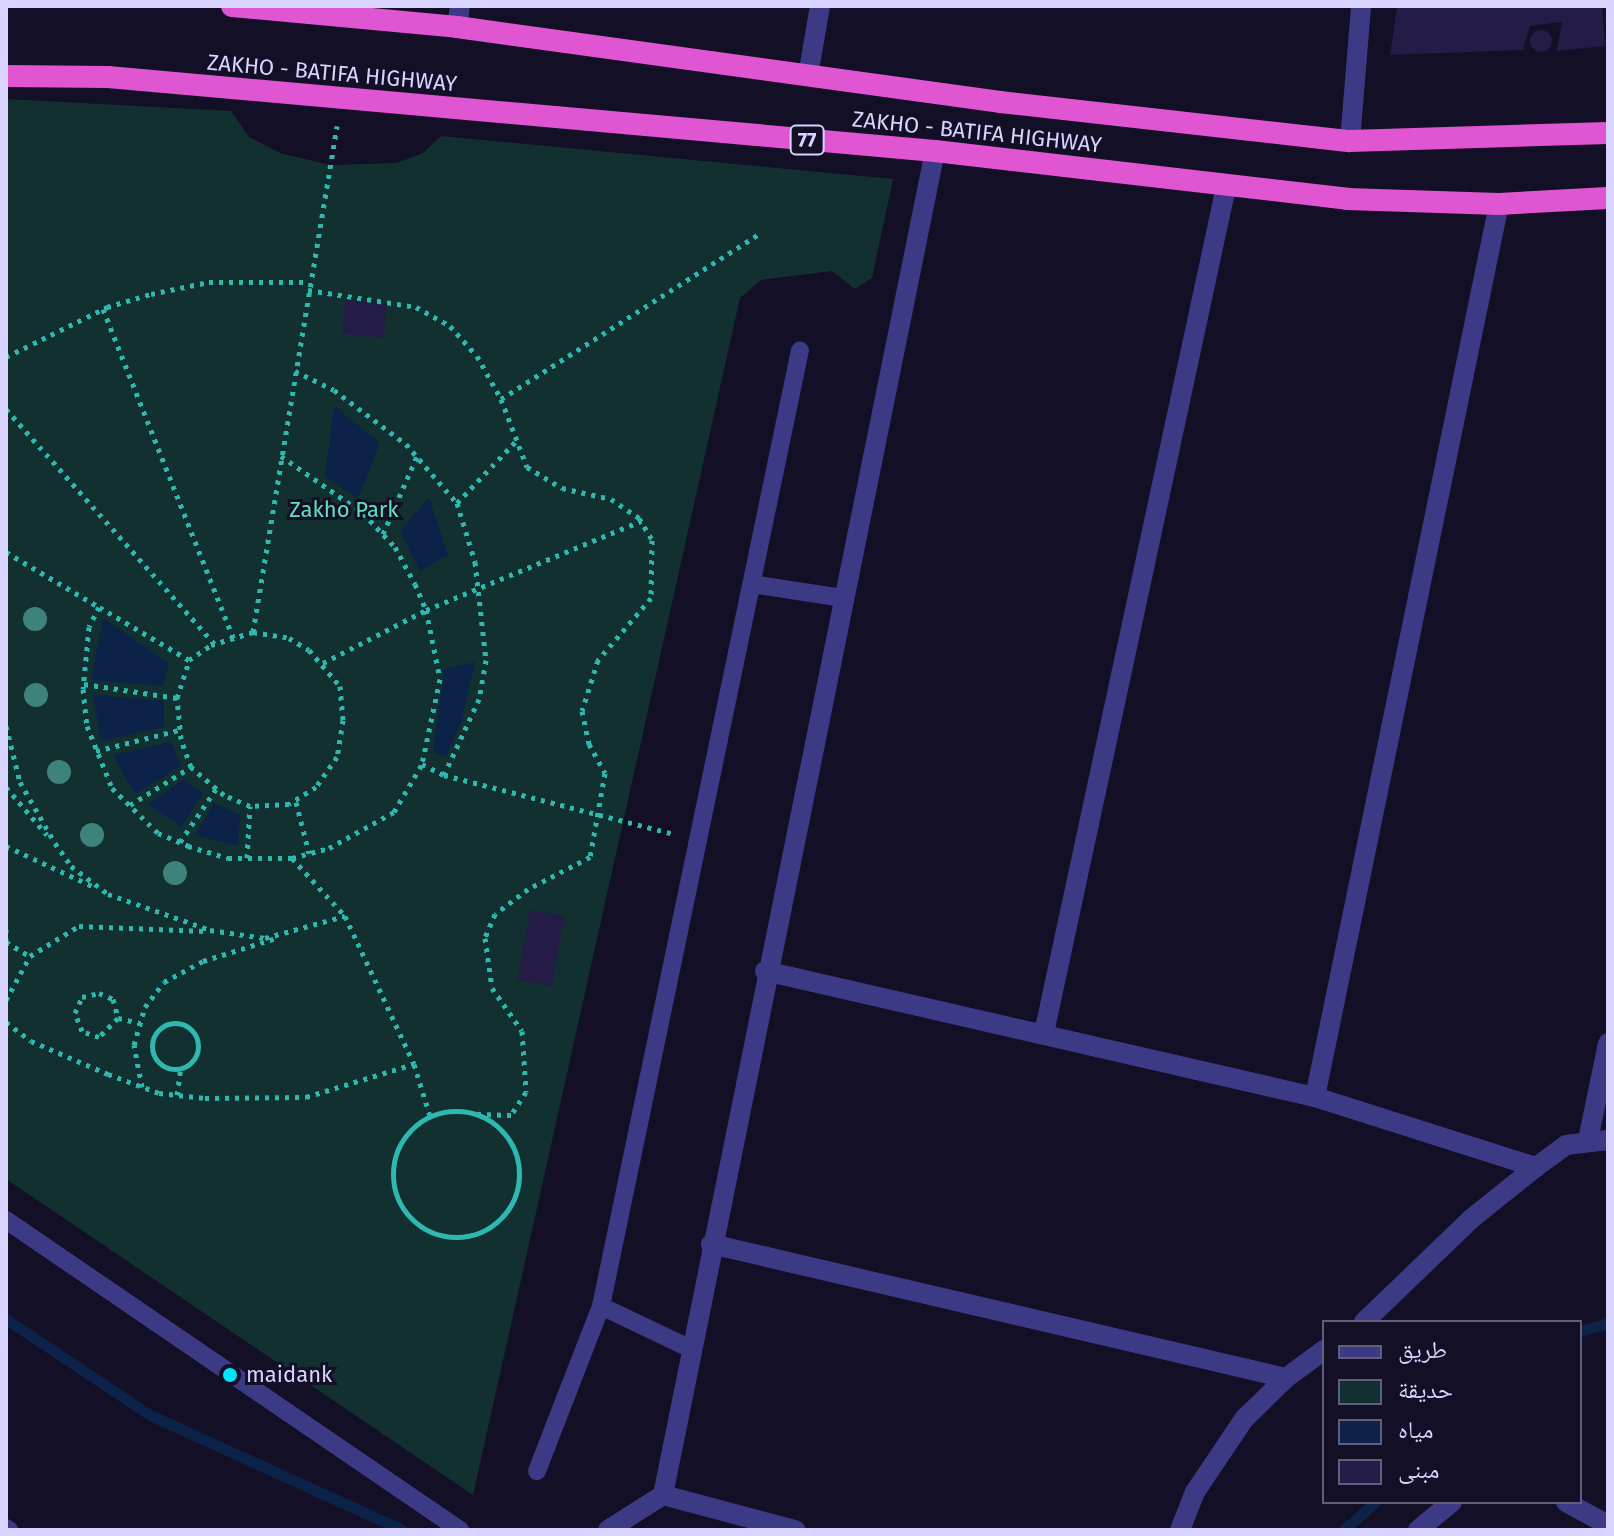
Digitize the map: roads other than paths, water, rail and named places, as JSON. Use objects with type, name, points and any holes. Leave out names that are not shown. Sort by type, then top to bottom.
[{"type":"highway","name":"ZAKHO - BATIFA HIGHWAY","points":[[232,6],[458,16],[808,76],[1350,141],[1608,133]]},
{"type":"highway","name":"ZAKHO - BATIFA HIGHWAY","points":[[6,76],[108,77],[341,101],[935,151],[1347,199],[1499,204],[1608,198]]},
{"type":"street","points":[[808,76],[820,6]]},
{"type":"street","points":[[1350,141],[1361,6]]},
{"type":"street","points":[[608,1530],[663,1495],[765,971],[935,151]]},
{"type":"street","points":[[1044,1033],[1226,187]]},
{"type":"street","points":[[1315,1097],[1499,204]]},
{"type":"street","points":[[765,971],[1315,1097],[1536,1167]]},
{"type":"street","points":[[1366,1320],[1471,1219],[1536,1167],[1566,1145],[1598,1140],[1608,1043]]},
{"type":"street","points":[[711,1244],[1286,1378]]},
{"type":"street","points":[[1180,1530],[1195,1492],[1244,1419],[1286,1378],[1322,1351]]},
{"type":"street","points":[[663,1495],[795,1530]]},
{"type":"street","points":[[1418,1530],[1450,1504]]},
{"type":"street","points":[[1570,1504],[1608,1525]]},
{"type":"lane","points":[[537,1471],[601,1306],[800,350]]},
{"type":"lane","points":[[752,584],[842,598]]},
{"type":"lane","points":[[6,1220],[460,1530]]},
{"type":"lane","points":[[601,1306],[691,1349]]},
{"type":"water","points":[[334,406],[380,443],[358,499],[325,476]]},
{"type":"water","points":[[429,497],[448,555],[420,571],[400,531]]},
{"type":"water","points":[[103,618],[169,663],[163,686],[91,680]]},
{"type":"water","points":[[475,662],[461,723],[446,756],[440,755],[433,751],[444,669]]},
{"type":"water","points":[[93,695],[164,701],[164,727],[101,741]]},
{"type":"water","points":[[171,742],[181,766],[135,794],[113,755]]},
{"type":"water","points":[[184,779],[203,794],[181,827],[148,804]]},
{"type":"water","points":[[214,803],[240,815],[238,846],[195,835]]},
{"type":"waterway","points":[[6,1319],[150,1415],[402,1530]]},
{"type":"waterway","points":[[1582,1330],[1608,1323]]},
{"type":"waterway","points":[[1344,1530],[1373,1504]]},
{"type":"place","name":"maidank","points":[[230,1375]]},
{"type":"park label","name":"Zakho Park","points":[[344,510]]}]
